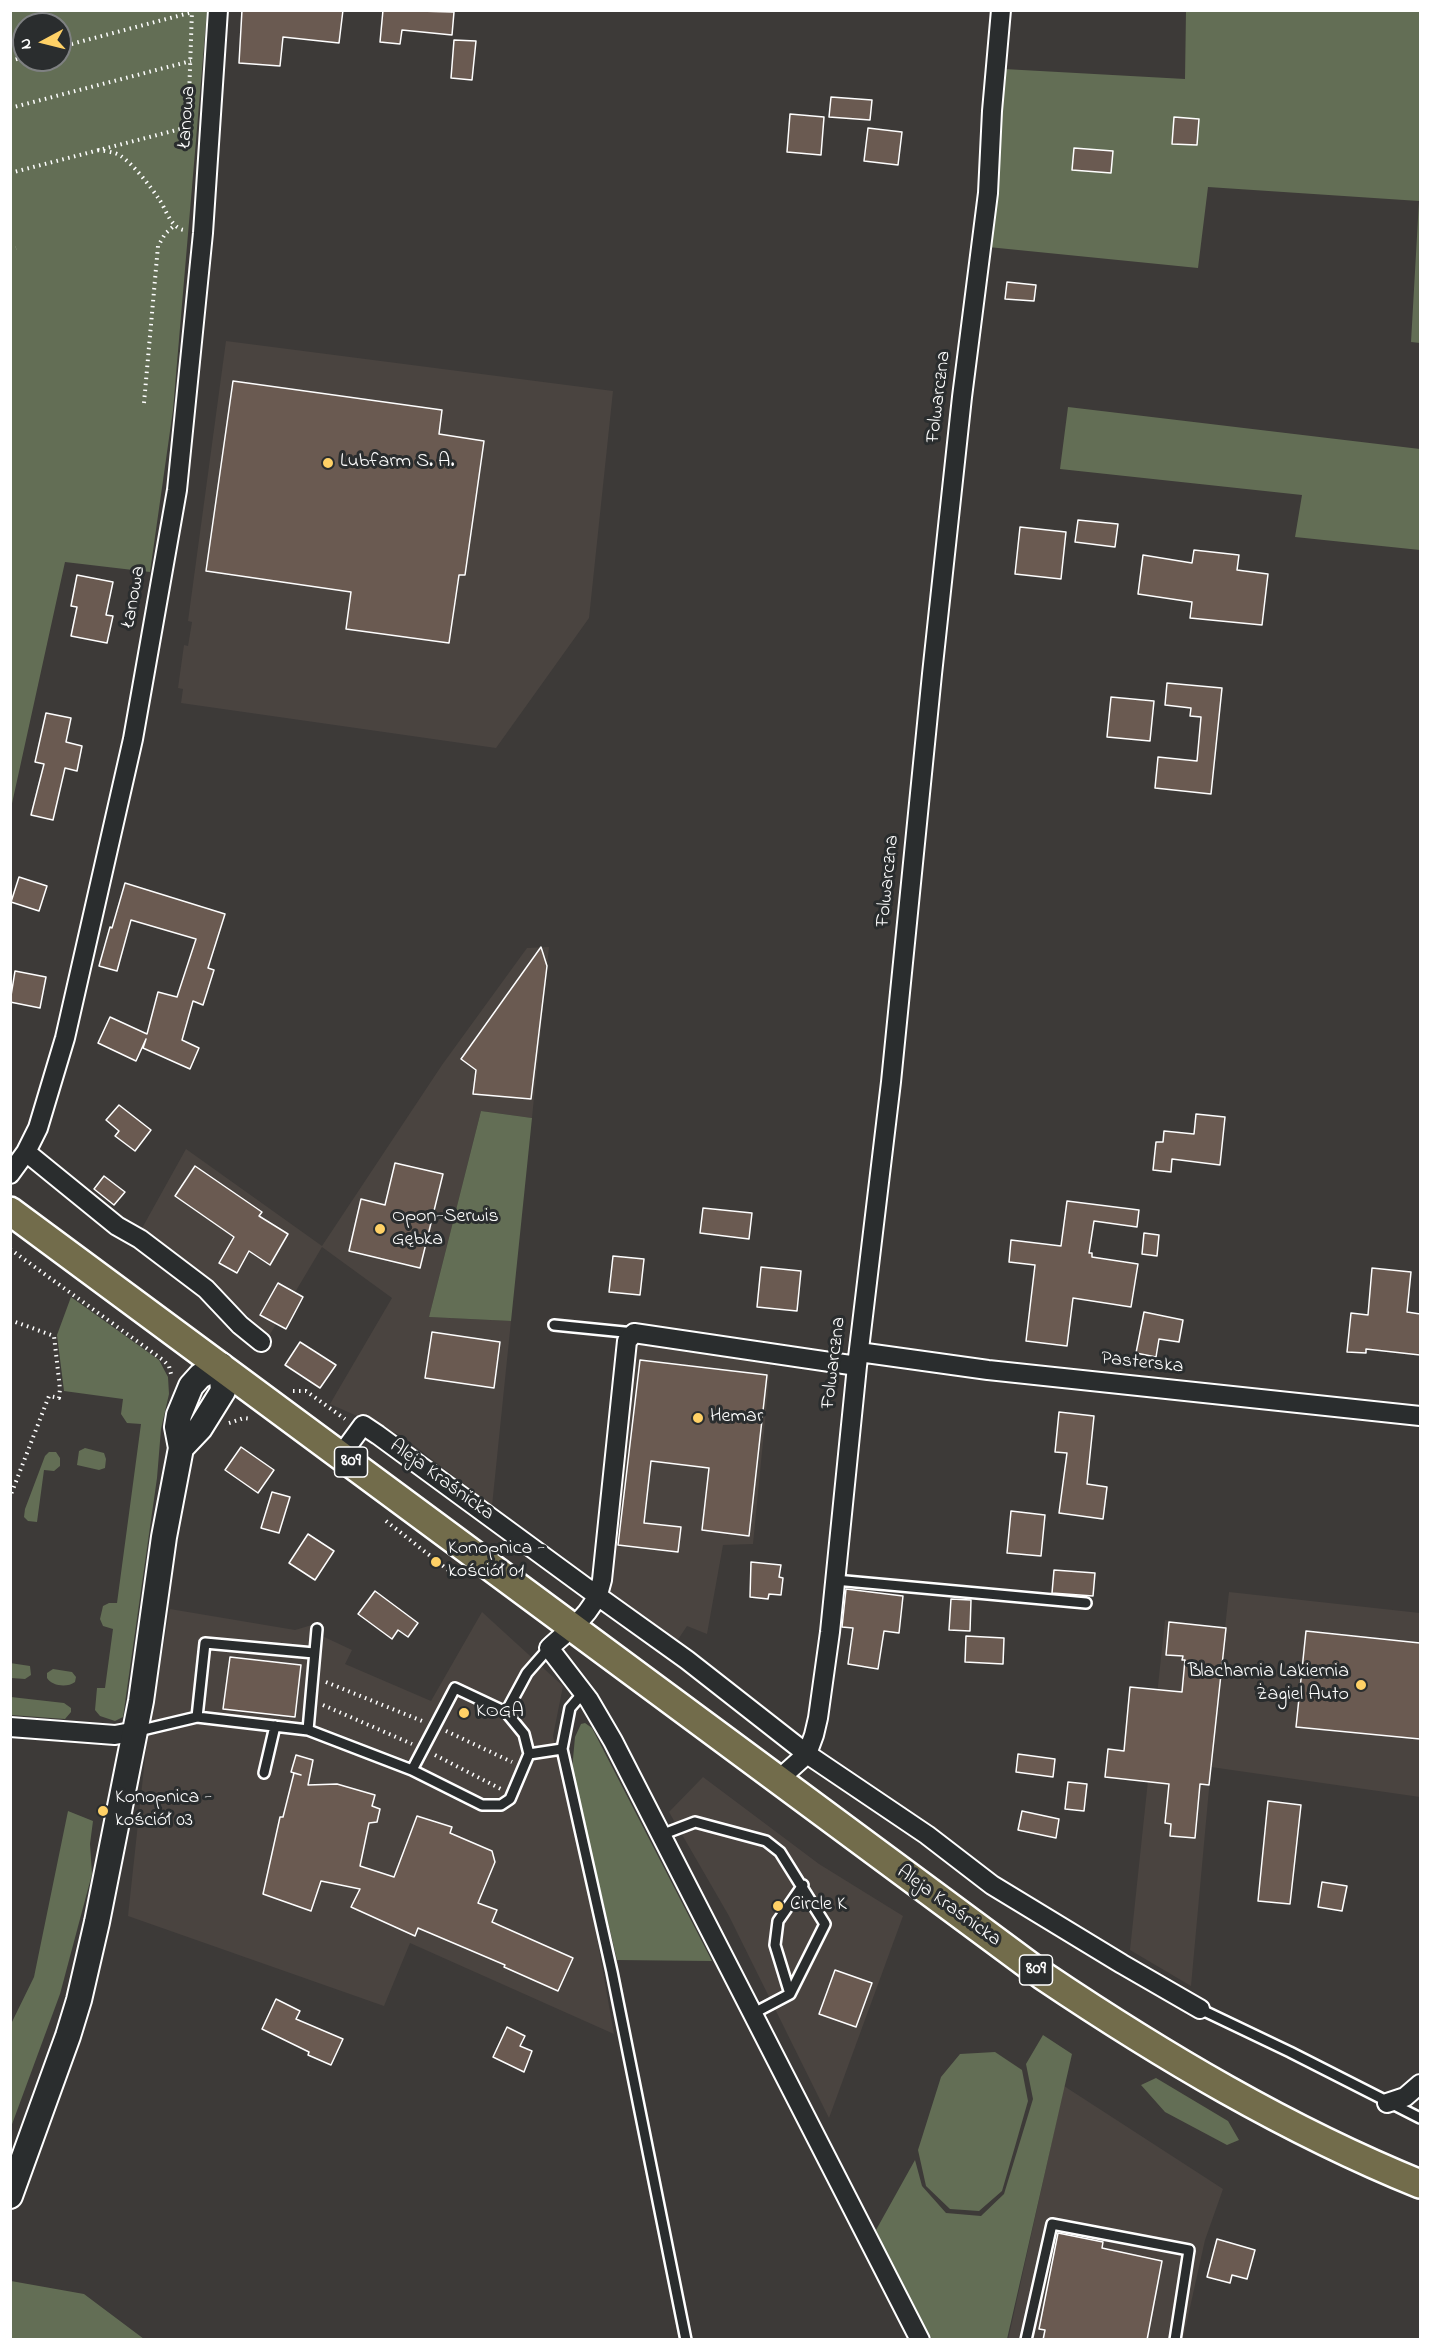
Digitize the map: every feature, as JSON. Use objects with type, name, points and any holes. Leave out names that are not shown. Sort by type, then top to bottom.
[{"type":"main road","name":"Aleja Kraśnicka","points":[[10,1211],[221,1365],[1025,1963],[1116,2024],[1251,2102],[1345,2151],[1420,2184]]},
{"type":"street","name":"Łanowa","points":[[10,1174],[26,1152],[38,1128],[73,1008],[133,739],[177,490],[202,233],[218,10]]},
{"type":"street","name":"Folwarczna","points":[[807,1754],[818,1718],[891,1082],[961,409],[986,215],[1001,10]]},
{"type":"street","points":[[26,1152],[117,1226],[140,1239],[206,1289],[240,1325],[261,1342]]},
{"type":"street","points":[[634,1333],[627,1341],[602,1580],[598,1597],[590,1611],[549,1648],[583,1693],[613,1741],[920,2340]]},
{"type":"street","name":"Pasterska","points":[[634,1333],[858,1359],[998,1371],[1420,1416]]},
{"type":"street","points":[[10,2196],[47,2097],[79,2000],[136,1731],[164,1537],[181,1448],[200,1428],[223,1391],[221,1365]]},
{"type":"street","name":"Aleja Kraśnicka","points":[[341,1455],[363,1425],[687,1660],[807,1754],[927,1835],[992,1885],[1200,2009]]},
{"type":"street","points":[[10,1727],[115,1735],[136,1731]]},
{"type":"street","points":[[778,1780],[807,1754]]},
{"type":"street","points":[[1387,2103],[1406,2097],[1420,2084]]},
{"type":"lane","points":[[554,1325],[634,1333]]},
{"type":"lane","points":[[835,1580],[1086,1603]]},
{"type":"lane","points":[[308,1730],[317,1629]]},
{"type":"lane","points":[[197,1717],[205,1644],[314,1653]]},
{"type":"lane","points":[[506,1712],[527,1673],[549,1648]]},
{"type":"lane","points":[[136,1731],[197,1717],[308,1730],[412,1770],[482,1805],[501,1805],[510,1799],[529,1754],[524,1734],[506,1712],[455,1688],[412,1770]]},
{"type":"lane","points":[[583,1693],[570,1708],[562,1749],[612,1972],[686,2340]]},
{"type":"lane","points":[[264,1773],[275,1726]]},
{"type":"lane","points":[[529,1754],[562,1749]]},
{"type":"lane","points":[[661,1835],[695,1822],[766,1841],[780,1852],[803,1885],[825,1924],[790,1994],[754,2013]]},
{"type":"lane","points":[[790,1994],[775,1945],[778,1921],[803,1885]]},
{"type":"lane","points":[[1200,2009],[1420,2118]]},
{"type":"lane","points":[[1026,2340],[1052,2224],[1189,2250],[1175,2340]]},
{"type":"path","points":[[10,173],[188,127],[193,11],[72,44]]},
{"type":"path","points":[[10,108],[191,61]]},
{"type":"path","points":[[94,150],[119,155],[134,167],[175,225],[181,230],[189,231]]},
{"type":"path","points":[[144,403],[158,246],[165,234],[175,225]]},
{"type":"path","points":[[10,1249],[164,1360],[169,1366],[172,1387]]},
{"type":"path","points":[[10,1320],[54,1336],[60,1389],[58,1398],[49,1396],[10,1497]]},
{"type":"path","points":[[312,1677],[434,1726],[524,1768]]},
{"type":"path","points":[[310,1701],[327,1706],[423,1748],[512,1795]]},
{"type":"shaded area","points":[[226,341],[613,391],[589,618],[496,748],[181,703],[183,689],[178,688],[184,645],[188,646],[192,622],[188,621]]},
{"type":"shaded area","points":[[549,947],[532,1118],[481,1111],[429,1317],[511,1321],[492,1506],[402,1436],[330,1404],[392,1298],[322,1247],[269,1336],[223,1293],[141,1230],[186,1149],[322,1246],[442,1065],[527,948]]},
{"type":"shaded area","points":[[634,1344],[771,1360],[753,1544],[723,1545],[707,1634],[687,1626],[677,1641],[606,1591]]},
{"type":"shaded area","points":[[1229,1592],[1420,1613],[1420,1797],[1211,1767],[1191,1986],[1130,1950],[1165,1620],[1225,1628]]},
{"type":"shaded area","points":[[170,1609],[295,1630],[322,1622],[320,1635],[352,1650],[345,1664],[431,1701],[482,1612],[563,1686],[553,1736],[585,1870],[614,2034],[410,1943],[384,2006],[128,1916],[147,1740]]},
{"type":"shaded area","points":[[703,1777],[819,1864],[903,1916],[829,2118],[729,1916],[669,1812]]},
{"type":"shaded area","points":[[1064,2086],[1223,2189],[1205,2240],[1183,2339],[1008,2340]]},
{"type":"green space","points":[[11,10],[207,11],[173,410],[150,572],[65,562],[11,808]]},
{"type":"green space","points":[[1186,11],[1420,11],[1420,343],[1411,342],[1419,201],[1208,187],[1198,268],[988,247],[1004,69],[1185,79]]},
{"type":"green space","points":[[1068,407],[1420,449],[1420,550],[1295,537],[1302,495],[1060,469]]},
{"type":"green space","points":[[481,1111],[532,1118],[511,1321],[429,1317]]},
{"type":"green space","points":[[71,1297],[159,1360],[168,1377],[169,1394],[161,1429],[157,1478],[123,1717],[115,1721],[100,1716],[95,1710],[97,1688],[105,1688],[113,1629],[103,1626],[100,1619],[103,1606],[117,1603],[141,1424],[127,1423],[121,1414],[123,1399],[64,1391],[57,1335]]},
{"type":"green space","points":[[85,1448],[104,1453],[105,1468],[99,1470],[77,1465],[79,1451]]},
{"type":"green space","points":[[49,1452],[56,1452],[60,1458],[60,1466],[54,1471],[44,1470],[37,1522],[28,1521],[24,1517],[25,1509],[45,1456]]},
{"type":"green space","points":[[10,1663],[30,1666],[31,1675],[25,1679],[11,1678]]},
{"type":"green space","points":[[53,1669],[72,1672],[76,1677],[75,1682],[64,1685],[52,1683],[47,1678],[47,1673]]},
{"type":"green space","points":[[11,1697],[64,1703],[71,1708],[71,1712],[65,1719],[11,1715]]},
{"type":"green space","points":[[585,1723],[592,1728],[712,1961],[617,1960],[572,1770],[575,1737],[581,1724]]},
{"type":"green space","points":[[68,1811],[93,1821],[90,1844],[92,1874],[60,1994],[11,2127],[11,2024],[34,1977]]},
{"type":"green space","points":[[1043,2035],[1072,2054],[1007,2339],[932,2339],[911,2306],[876,2230],[915,2160],[922,2186],[946,2213],[981,2216],[1004,2194],[1033,2099],[1026,2064]]},
{"type":"green space","points":[[995,2052],[1022,2070],[1028,2101],[1016,2143],[1002,2191],[979,2211],[950,2209],[926,2186],[918,2150],[941,2077],[960,2054]]},
{"type":"green space","points":[[1156,2078],[1228,2121],[1239,2140],[1227,2145],[1165,2112],[1141,2085]]},
{"type":"green space","points":[[11,2281],[84,2294],[144,2339],[11,2339]]},
{"type":"building","points":[[242,10],[343,10],[339,43],[283,37],[280,66],[239,63]]},
{"type":"building","points":[[383,10],[454,12],[452,35],[402,30],[400,44],[380,42]]},
{"type":"building","points":[[454,40],[476,41],[472,80],[451,78]]},
{"type":"building","points":[[831,97],[872,100],[870,120],[829,117]]},
{"type":"building","points":[[790,114],[824,117],[821,155],[787,152]]},
{"type":"building","points":[[1174,117],[1199,119],[1197,145],[1172,144]]},
{"type":"building","points":[[868,128],[902,132],[898,165],[864,161]]},
{"type":"building","points":[[1074,148],[1113,151],[1111,173],[1072,170]]},
{"type":"building","points":[[1007,282],[1036,285],[1034,301],[1005,299]]},
{"type":"building","name":"Lubfarm S. A.","points":[[233,381],[442,410],[439,434],[484,441],[465,575],[459,575],[449,643],[346,629],[351,592],[206,571]]},
{"type":"building","points":[[1078,520],[1118,524],[1115,547],[1075,542]]},
{"type":"building","points":[[1020,527],[1066,532],[1061,579],[1015,574]]},
{"type":"building","points":[[1194,550],[1239,555],[1237,570],[1268,574],[1262,625],[1190,618],[1192,602],[1138,594],[1143,555],[1192,563]]},
{"type":"building","points":[[77,575],[113,582],[106,615],[113,616],[107,643],[71,636],[77,607],[71,606]]},
{"type":"building","points":[[1167,683],[1222,688],[1211,794],[1155,788],[1158,757],[1197,761],[1201,717],[1190,716],[1191,708],[1165,705]]},
{"type":"building","points":[[1111,697],[1154,701],[1150,741],[1107,737]]},
{"type":"building","points":[[46,713],[71,718],[66,742],[82,746],[77,771],[65,768],[53,820],[31,815],[44,764],[35,762]]},
{"type":"building","points":[[19,877],[47,886],[39,911],[11,902]]},
{"type":"building","points":[[125,883],[225,914],[208,968],[214,970],[203,1005],[193,1001],[182,1040],[199,1048],[190,1069],[143,1048],[146,1039],[136,1061],[98,1043],[110,1017],[147,1034],[158,992],[177,997],[196,939],[131,920],[117,971],[99,966]]},
{"type":"building","points":[[541,947],[547,966],[531,1099],[473,1094],[476,1070],[461,1059]]},
{"type":"building","points":[[15,971],[46,977],[40,1008],[10,1002]]},
{"type":"building","points":[[119,1105],[151,1130],[135,1151],[115,1136],[119,1131],[106,1120]]},
{"type":"building","points":[[1196,1114],[1225,1117],[1220,1165],[1172,1159],[1171,1172],[1153,1170],[1156,1142],[1163,1142],[1164,1131],[1194,1134]]},
{"type":"building","points":[[395,1163],[443,1174],[420,1268],[349,1251],[361,1199],[385,1205]]},
{"type":"building","points":[[195,1166],[262,1212],[259,1216],[288,1234],[270,1265],[249,1251],[237,1273],[219,1263],[234,1237],[175,1196]]},
{"type":"building","points":[[104,1176],[125,1192],[114,1205],[94,1189]]},
{"type":"building","points":[[1067,1201],[1139,1210],[1137,1227],[1094,1221],[1089,1253],[1092,1253],[1092,1257],[1138,1264],[1131,1307],[1073,1298],[1067,1346],[1026,1341],[1035,1265],[1009,1262],[1011,1240],[1061,1246]]},
{"type":"building","points":[[703,1208],[752,1213],[749,1239],[700,1233]]},
{"type":"building","points":[[1144,1233],[1159,1235],[1157,1256],[1142,1254]]},
{"type":"building","points":[[613,1256],[644,1259],[640,1295],[609,1292]]},
{"type":"building","points":[[761,1267],[801,1271],[797,1311],[757,1307]]},
{"type":"building","points":[[1372,1268],[1411,1272],[1407,1312],[1420,1314],[1420,1355],[1366,1349],[1366,1353],[1347,1352],[1351,1313],[1368,1315]]},
{"type":"building","points":[[278,1283],[303,1297],[286,1329],[260,1315]]},
{"type":"building","points":[[1144,1312],[1183,1320],[1179,1342],[1159,1339],[1156,1357],[1136,1353]]},
{"type":"building","points":[[432,1332],[500,1342],[494,1388],[425,1378]]},
{"type":"building","points":[[300,1342],[336,1365],[320,1388],[285,1365]]},
{"type":"building","name":"Hemar","points":[[640,1360],[767,1375],[749,1536],[702,1530],[709,1468],[651,1461],[644,1523],[681,1527],[678,1552],[618,1545]]},
{"type":"building","points":[[1059,1412],[1094,1416],[1087,1484],[1107,1487],[1103,1519],[1059,1513],[1067,1453],[1055,1452]]},
{"type":"building","points":[[241,1447],[274,1470],[258,1493],[225,1470]]},
{"type":"building","points":[[272,1492],[290,1497],[279,1533],[261,1528]]},
{"type":"building","points":[[1011,1511],[1045,1515],[1041,1556],[1007,1553]]},
{"type":"building","points":[[308,1534],[334,1551],[315,1580],[289,1563]]},
{"type":"building","points":[[751,1562],[781,1565],[779,1577],[783,1578],[781,1595],[769,1594],[768,1599],[750,1597]]},
{"type":"building","points":[[1054,1570],[1095,1573],[1093,1596],[1052,1593]]},
{"type":"building","points":[[846,1589],[903,1596],[899,1633],[884,1631],[878,1669],[848,1664],[853,1628],[842,1627]]},
{"type":"building","points":[[375,1591],[418,1623],[408,1637],[398,1630],[392,1639],[358,1614]]},
{"type":"building","points":[[951,1599],[971,1600],[970,1631],[949,1630]]},
{"type":"building","points":[[1169,1622],[1226,1628],[1209,1785],[1200,1784],[1195,1838],[1170,1836],[1171,1824],[1165,1823],[1169,1784],[1105,1777],[1108,1749],[1124,1751],[1130,1687],[1182,1692],[1185,1660],[1182,1660],[1183,1656],[1166,1655]]},
{"type":"building","name":"Blacharnia Lakiernia Żagiel Auto","points":[[1306,1631],[1420,1643],[1420,1739],[1296,1727]]},
{"type":"building","points":[[966,1636],[1004,1638],[1003,1664],[965,1662]]},
{"type":"building","points":[[230,1657],[301,1665],[295,1717],[223,1709]]},
{"type":"building","points":[[1018,1754],[1055,1759],[1053,1777],[1016,1772]]},
{"type":"building","points":[[296,1755],[313,1760],[308,1785],[337,1784],[375,1795],[372,1806],[380,1809],[377,1822],[369,1823],[360,1866],[394,1877],[417,1816],[452,1827],[450,1833],[492,1851],[495,1862],[478,1903],[497,1910],[492,1922],[573,1958],[558,1991],[504,1967],[505,1965],[418,1928],[415,1936],[351,1907],[360,1889],[321,1881],[311,1911],[263,1894],[280,1817],[283,1817],[294,1773],[301,1775],[291,1772]]},
{"type":"building","points":[[1068,1782],[1087,1784],[1084,1811],[1065,1809]]},
{"type":"building","points":[[1268,1801],[1301,1805],[1290,1904],[1258,1901]]},
{"type":"building","points":[[1022,1811],[1059,1819],[1056,1838],[1018,1830]]},
{"type":"building","points":[[1322,1882],[1347,1886],[1342,1911],[1318,1907]]},
{"type":"building","points":[[835,1970],[872,1983],[856,2027],[819,2014]]},
{"type":"building","points":[[276,1999],[300,2011],[296,2019],[343,2039],[331,2065],[262,2029]]},
{"type":"building","points":[[507,2027],[525,2036],[520,2046],[532,2051],[524,2072],[493,2057]]},
{"type":"building","points":[[1058,2233],[1103,2242],[1102,2248],[1162,2261],[1147,2340],[1043,2340],[1045,2330],[1039,2329]]},
{"type":"building","points":[[1217,2239],[1255,2250],[1247,2279],[1232,2275],[1230,2283],[1207,2277]]},
{"type":"place","name":"Lubfarm S. A.","points":[[328,463]]},
{"type":"place","name":"Opon-Serwis Gębka","points":[[380,1229]]},
{"type":"place","name":"Hemar","points":[[698,1418]]},
{"type":"place","name":"Konopnica - kościół 01","points":[[436,1562]]},
{"type":"place","name":"Blacharnia Lakiernia Żagiel Auto","points":[[1361,1685]]},
{"type":"place","name":"KOGA","points":[[464,1713]]},
{"type":"place","name":"Konopnica - kościół 03","points":[[103,1811]]},
{"type":"place","name":"Circle K","points":[[778,1906]]}]
